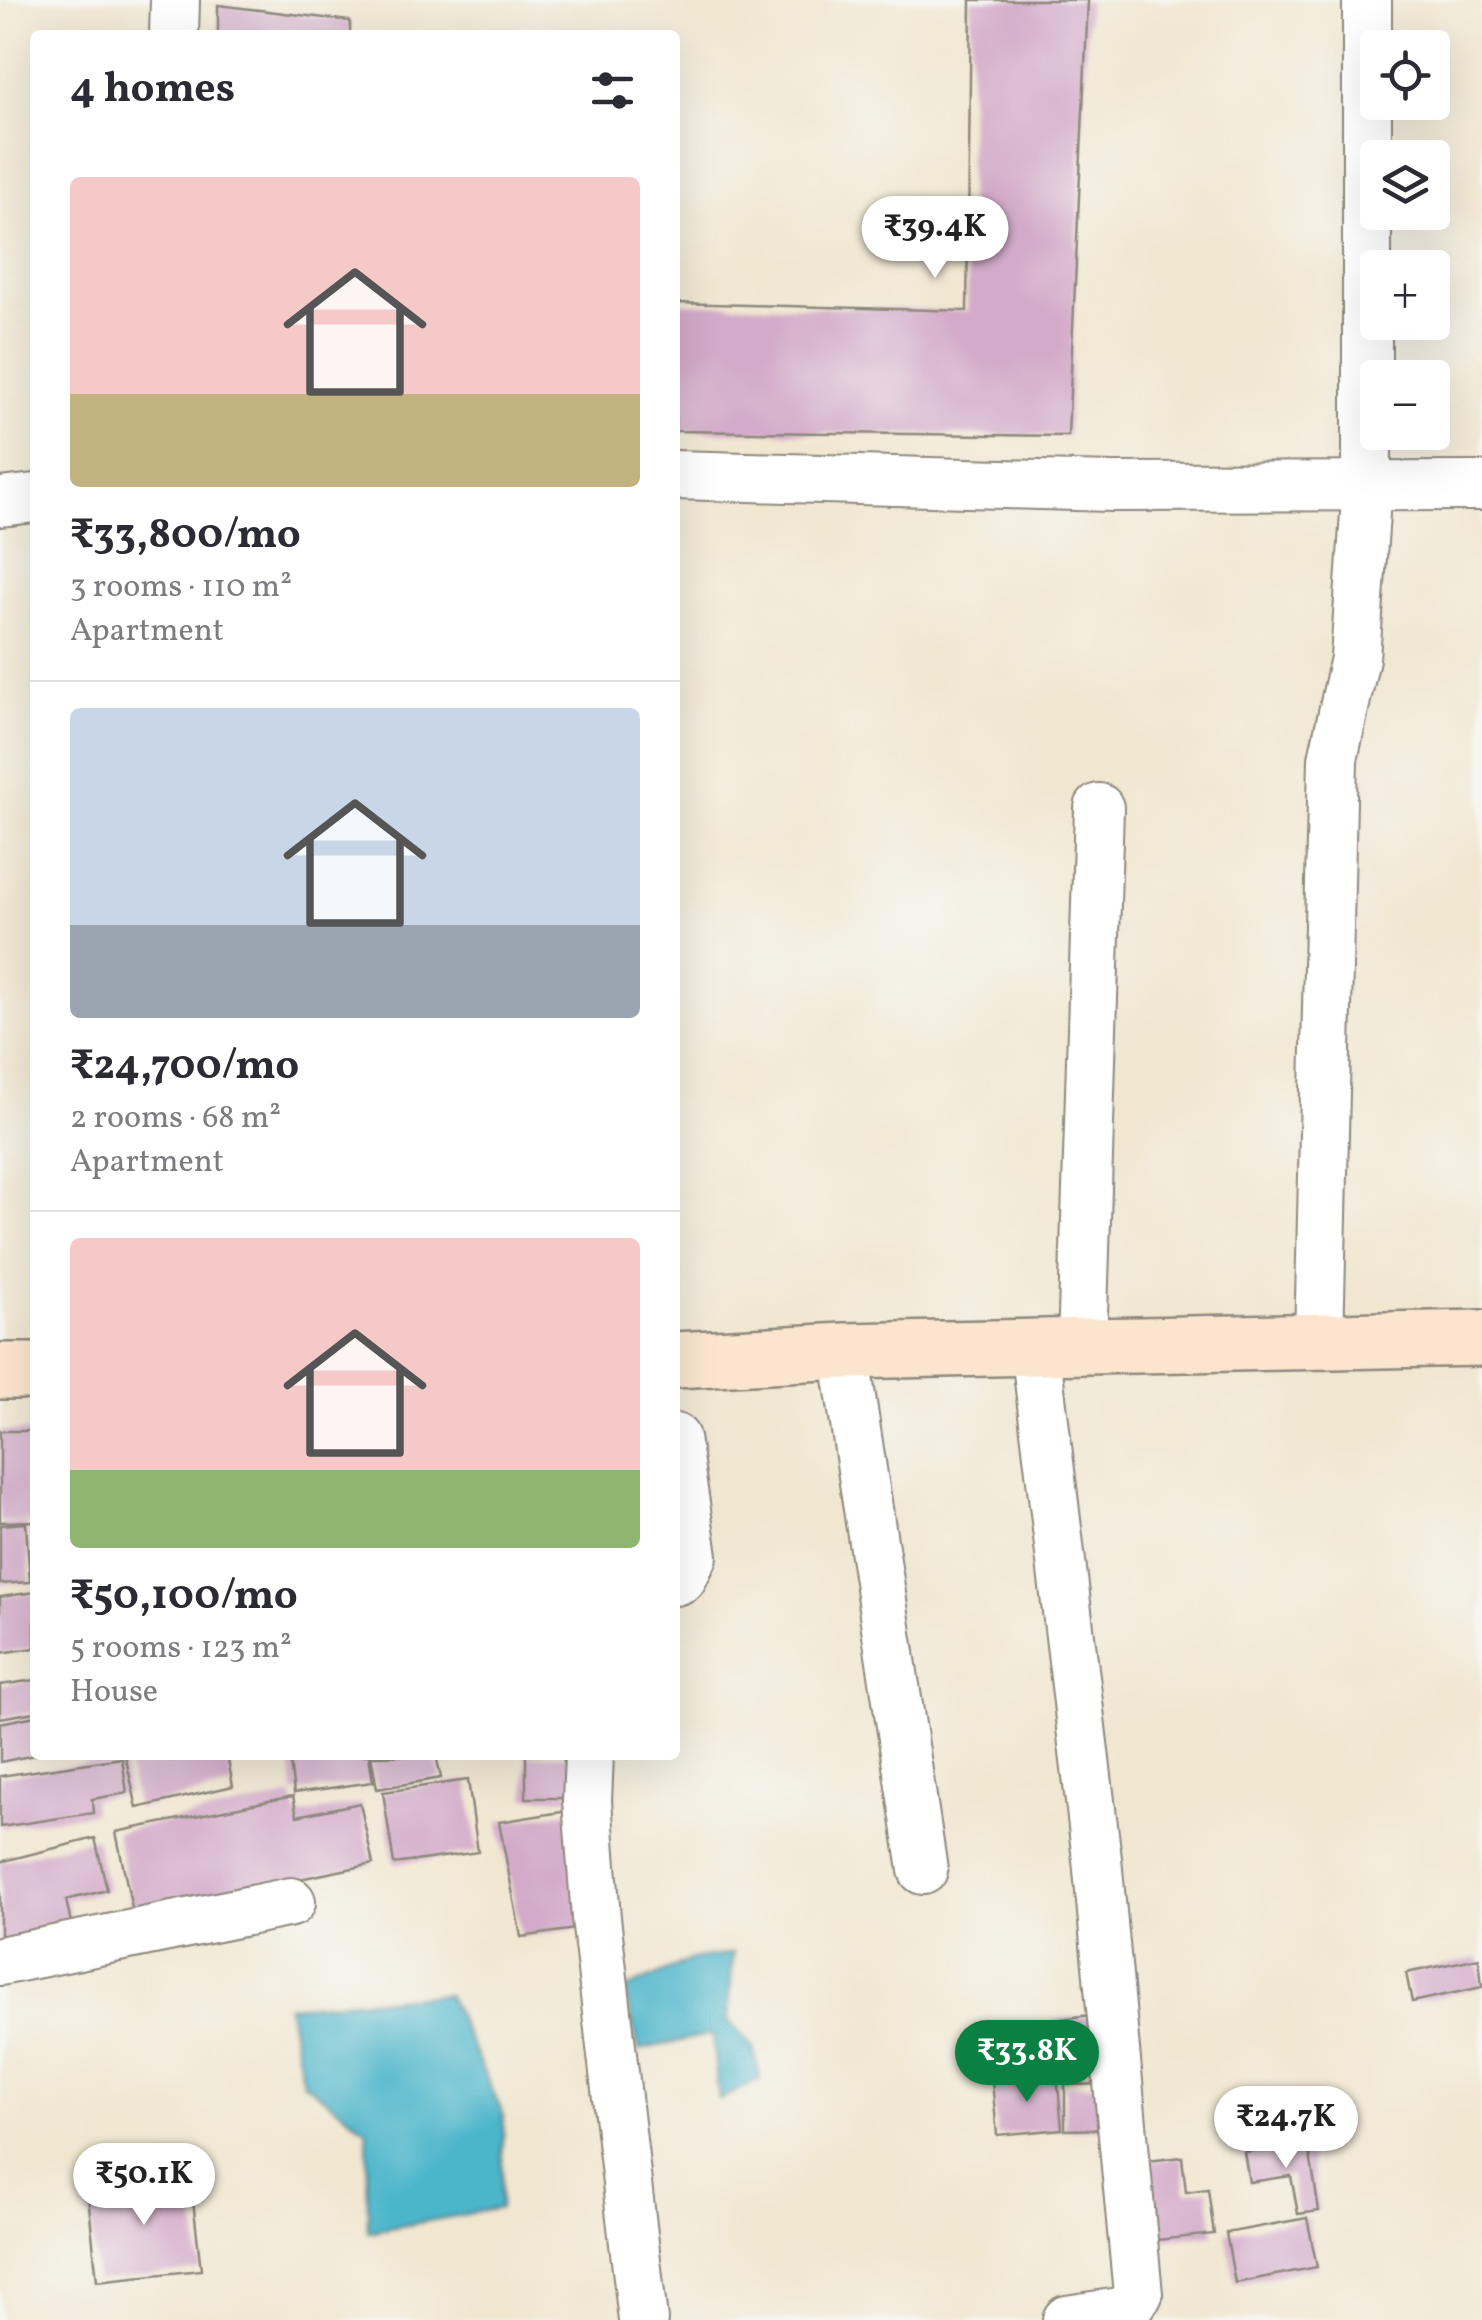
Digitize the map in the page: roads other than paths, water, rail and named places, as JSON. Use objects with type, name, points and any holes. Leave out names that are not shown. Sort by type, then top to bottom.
[{"type":"street","points":[[174,30],[175,0]]},
{"type":"street","points":[[1319,1341],[1332,776],[1355,658],[1367,484],[1367,0]]},
{"type":"street","points":[[680,475],[1112,486],[1482,486]]},
{"type":"street","points":[[0,502],[30,499]]},
{"type":"street","points":[[1067,2320],[1126,2311],[1138,2294],[1097,1859],[1059,1347],[1099,808]]},
{"type":"street","points":[[680,1360],[844,1351],[1482,1338]]},
{"type":"street","points":[[844,1351],[923,1870]]},
{"type":"street","points":[[0,1371],[30,1370]]},
{"type":"street","points":[[680,1471],[693,1556],[680,1579]]},
{"type":"street","points":[[589,1760],[586,1801],[596,1918],[642,2320]]},
{"type":"street","points":[[0,1960],[291,1902]]},
{"type":"water","points":[[733,1953],[728,2020],[754,2048],[760,2079],[719,2100],[712,2034],[639,2050],[624,1990],[690,1960]]},
{"type":"water","points":[[447,1994],[504,2116],[500,2208],[368,2232],[367,2130],[303,2082],[287,2006]]}]
